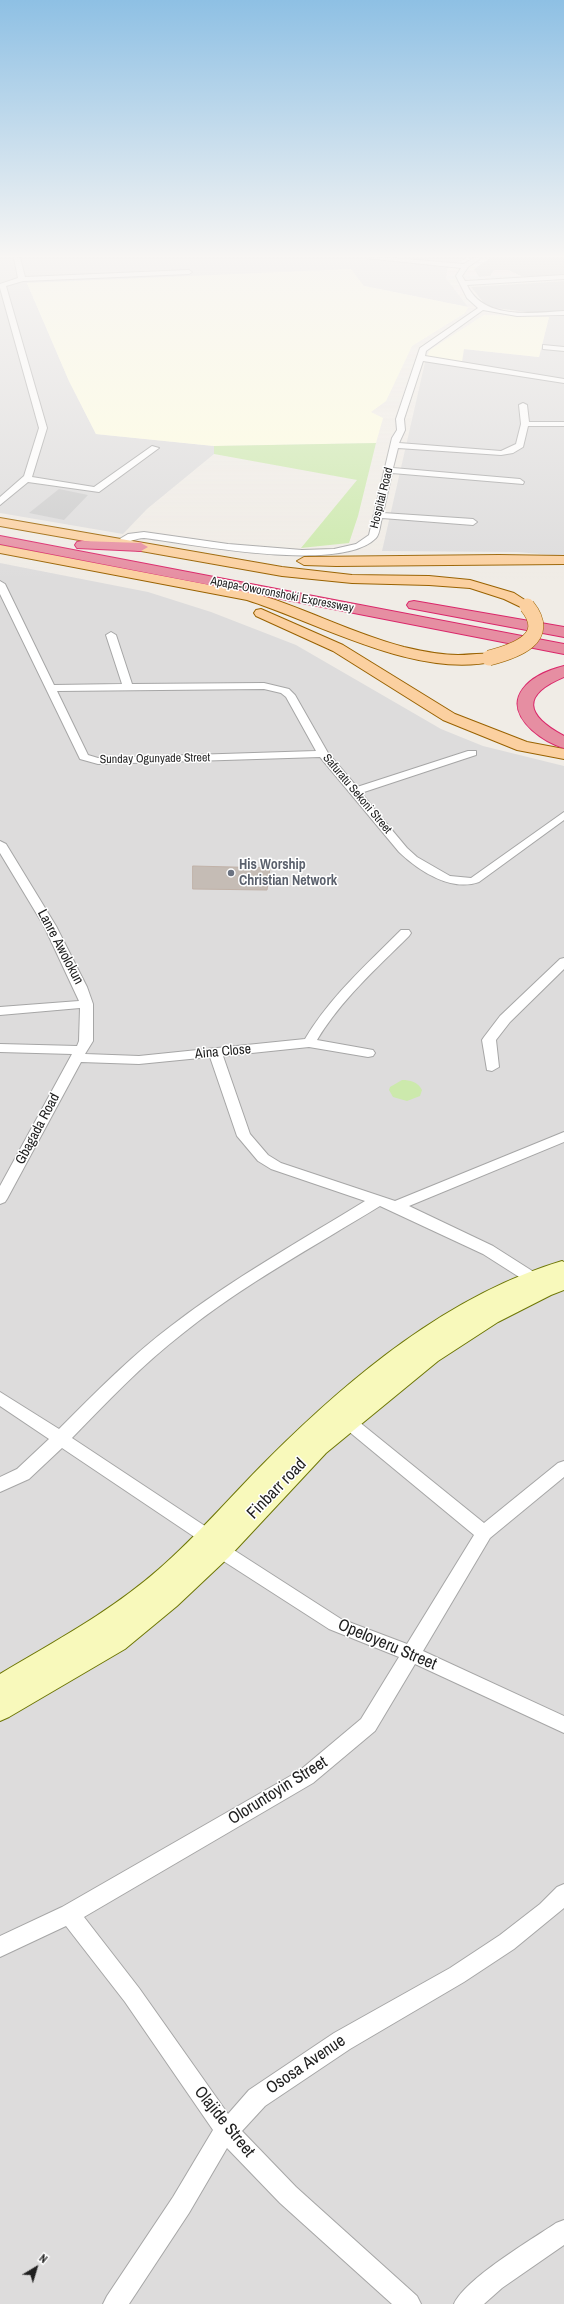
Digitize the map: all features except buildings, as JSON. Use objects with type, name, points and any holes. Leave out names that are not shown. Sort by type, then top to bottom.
[{"type":"highway","name":"Apapa-Oworonshoki Expressway","points":[[0,531],[71,539],[564,632]]},
{"type":"highway","points":[[71,539],[106,547],[139,552]]},
{"type":"highway","name":"Apapa-Oworonshoki Expressway","points":[[0,540],[31,550],[123,568],[564,649]]},
{"type":"highway","points":[[31,550],[123,568]]},
{"type":"highway","points":[[564,672],[541,681],[532,688],[526,703],[526,711],[531,721],[551,736],[564,743]]},
{"type":"main road","name":"Apapa-Oworonshoki Expressway","points":[[0,522],[71,539],[121,542],[139,552],[175,553]]},
{"type":"main road","name":"Apapa-Oworonshoki Expressway","points":[[0,549],[31,550]]},
{"type":"main road","points":[[175,553],[344,562],[460,558],[564,560]]},
{"type":"main road","points":[[161,579],[191,583],[254,598],[323,621],[406,653],[449,661],[489,658],[516,649],[534,635],[538,625],[537,618],[527,606],[518,600],[491,588],[467,584],[330,577],[275,571],[175,553]]},
{"type":"main road","name":"Apapa-Oworonshoki Expressway","points":[[123,568],[161,579]]},
{"type":"main road","points":[[161,579],[257,612],[312,636],[351,656],[449,717],[523,746],[564,754]]},
{"type":"main road","name":"Finbarr road","points":[[214,1544],[243,1499],[332,1413],[361,1388],[419,1344],[480,1305],[532,1278],[564,1268]]},
{"type":"main road","name":"Finbarr road","points":[[0,1709],[110,1633],[168,1598],[214,1544],[318,1446],[430,1355],[490,1316],[542,1289],[564,1282]]},
{"type":"main road","name":"Finbarr road","points":[[0,1688],[110,1633]]},
{"type":"street","points":[[0,502],[26,479],[38,449],[43,428],[25,366]]},
{"type":"street","name":"Hospital Road","points":[[121,542],[131,536],[144,535],[254,550],[309,552],[336,551],[360,547],[370,541],[395,445],[401,430],[400,419],[418,366]]},
{"type":"street","points":[[467,366],[564,381]]},
{"type":"street","points":[[395,445],[501,453],[510,451],[520,445],[525,424],[523,405]]},
{"type":"street","points":[[525,424],[564,424]]},
{"type":"street","points":[[26,479],[96,490],[155,448]]},
{"type":"street","points":[[389,470],[520,482]]},
{"type":"street","points":[[378,515],[473,522]]},
{"type":"street","name":"Sunday Ogunyade Street","points":[[0,584],[84,757],[90,760],[323,754]]},
{"type":"street","points":[[111,635],[128,686]]},
{"type":"street","name":"Safuratu Sekoni Street","points":[[51,688],[128,686],[275,687],[290,695],[323,754],[353,792],[413,859],[454,881],[475,880],[564,815]]},
{"type":"street","points":[[353,792],[472,753]]},
{"type":"street","name":"Lanre Awolokun","points":[[0,844],[50,926],[82,987],[87,1004],[86,1041],[79,1054]]},
{"type":"street","points":[[308,1043],[324,1018],[342,996],[405,933]]},
{"type":"street","points":[[492,1067],[489,1040],[505,1019],[564,962]]},
{"type":"street","points":[[0,1011],[87,1004]]},
{"type":"street","name":"Aina Close","points":[[0,1048],[139,1060],[308,1043],[368,1053]]},
{"type":"street","points":[[215,1052],[244,1136],[263,1158],[276,1166],[396,1206],[488,1250],[532,1278]]},
{"type":"street","name":"Gbagada Road","points":[[0,1199],[79,1054]]},
{"type":"street","points":[[396,1206],[564,1137]]},
{"type":"street","points":[[0,1485],[24,1474],[150,1351],[187,1322],[220,1299],[378,1200]]},
{"type":"street","name":"Opeloyeru Street","points":[[0,1398],[214,1544],[335,1624],[409,1653],[564,1725]]},
{"type":"street","points":[[347,1422],[484,1533]]},
{"type":"street","name":"Oloruntoyin Street","points":[[0,1947],[69,1914],[306,1776],[334,1756],[368,1725],[383,1702],[409,1653],[484,1533],[564,1468]]},
{"type":"street","name":"Ososa Avenue","points":[[115,2304],[181,2205],[226,2130],[257,2098],[342,2041],[464,1971],[536,1920],[564,1894]]},
{"type":"street","name":"Olajide Street","points":[[69,1914],[132,1995],[226,2130],[288,2195],[409,2304]]},
{"type":"street","points":[[466,2304],[494,2280],[564,2231]]},
{"type":"shaded area","points":[[0,366],[62,366],[96,434],[214,446],[214,454],[147,509],[123,534],[0,513]]},
{"type":"shaded area","points":[[62,366],[403,366],[386,401],[371,412],[383,418],[376,443],[214,446],[96,434]]},
{"type":"shaded area","points":[[424,366],[564,366],[564,556],[517,552],[382,551]]},
{"type":"shaded area","points":[[59,489],[88,495],[64,520],[29,513]]},
{"type":"shaded area","points":[[0,563],[148,592],[211,612],[296,645],[441,729],[483,746],[564,766],[564,2304],[0,2304]]},
{"type":"green space","points":[[376,443],[358,516],[349,543],[301,548],[357,480],[214,454],[214,446]]},
{"type":"green space","points":[[402,1080],[416,1083],[422,1090],[420,1096],[407,1101],[393,1097],[389,1090],[390,1087]]},
{"type":"place","name":"His Worship Christian Network","points":[[231,873]]}]
